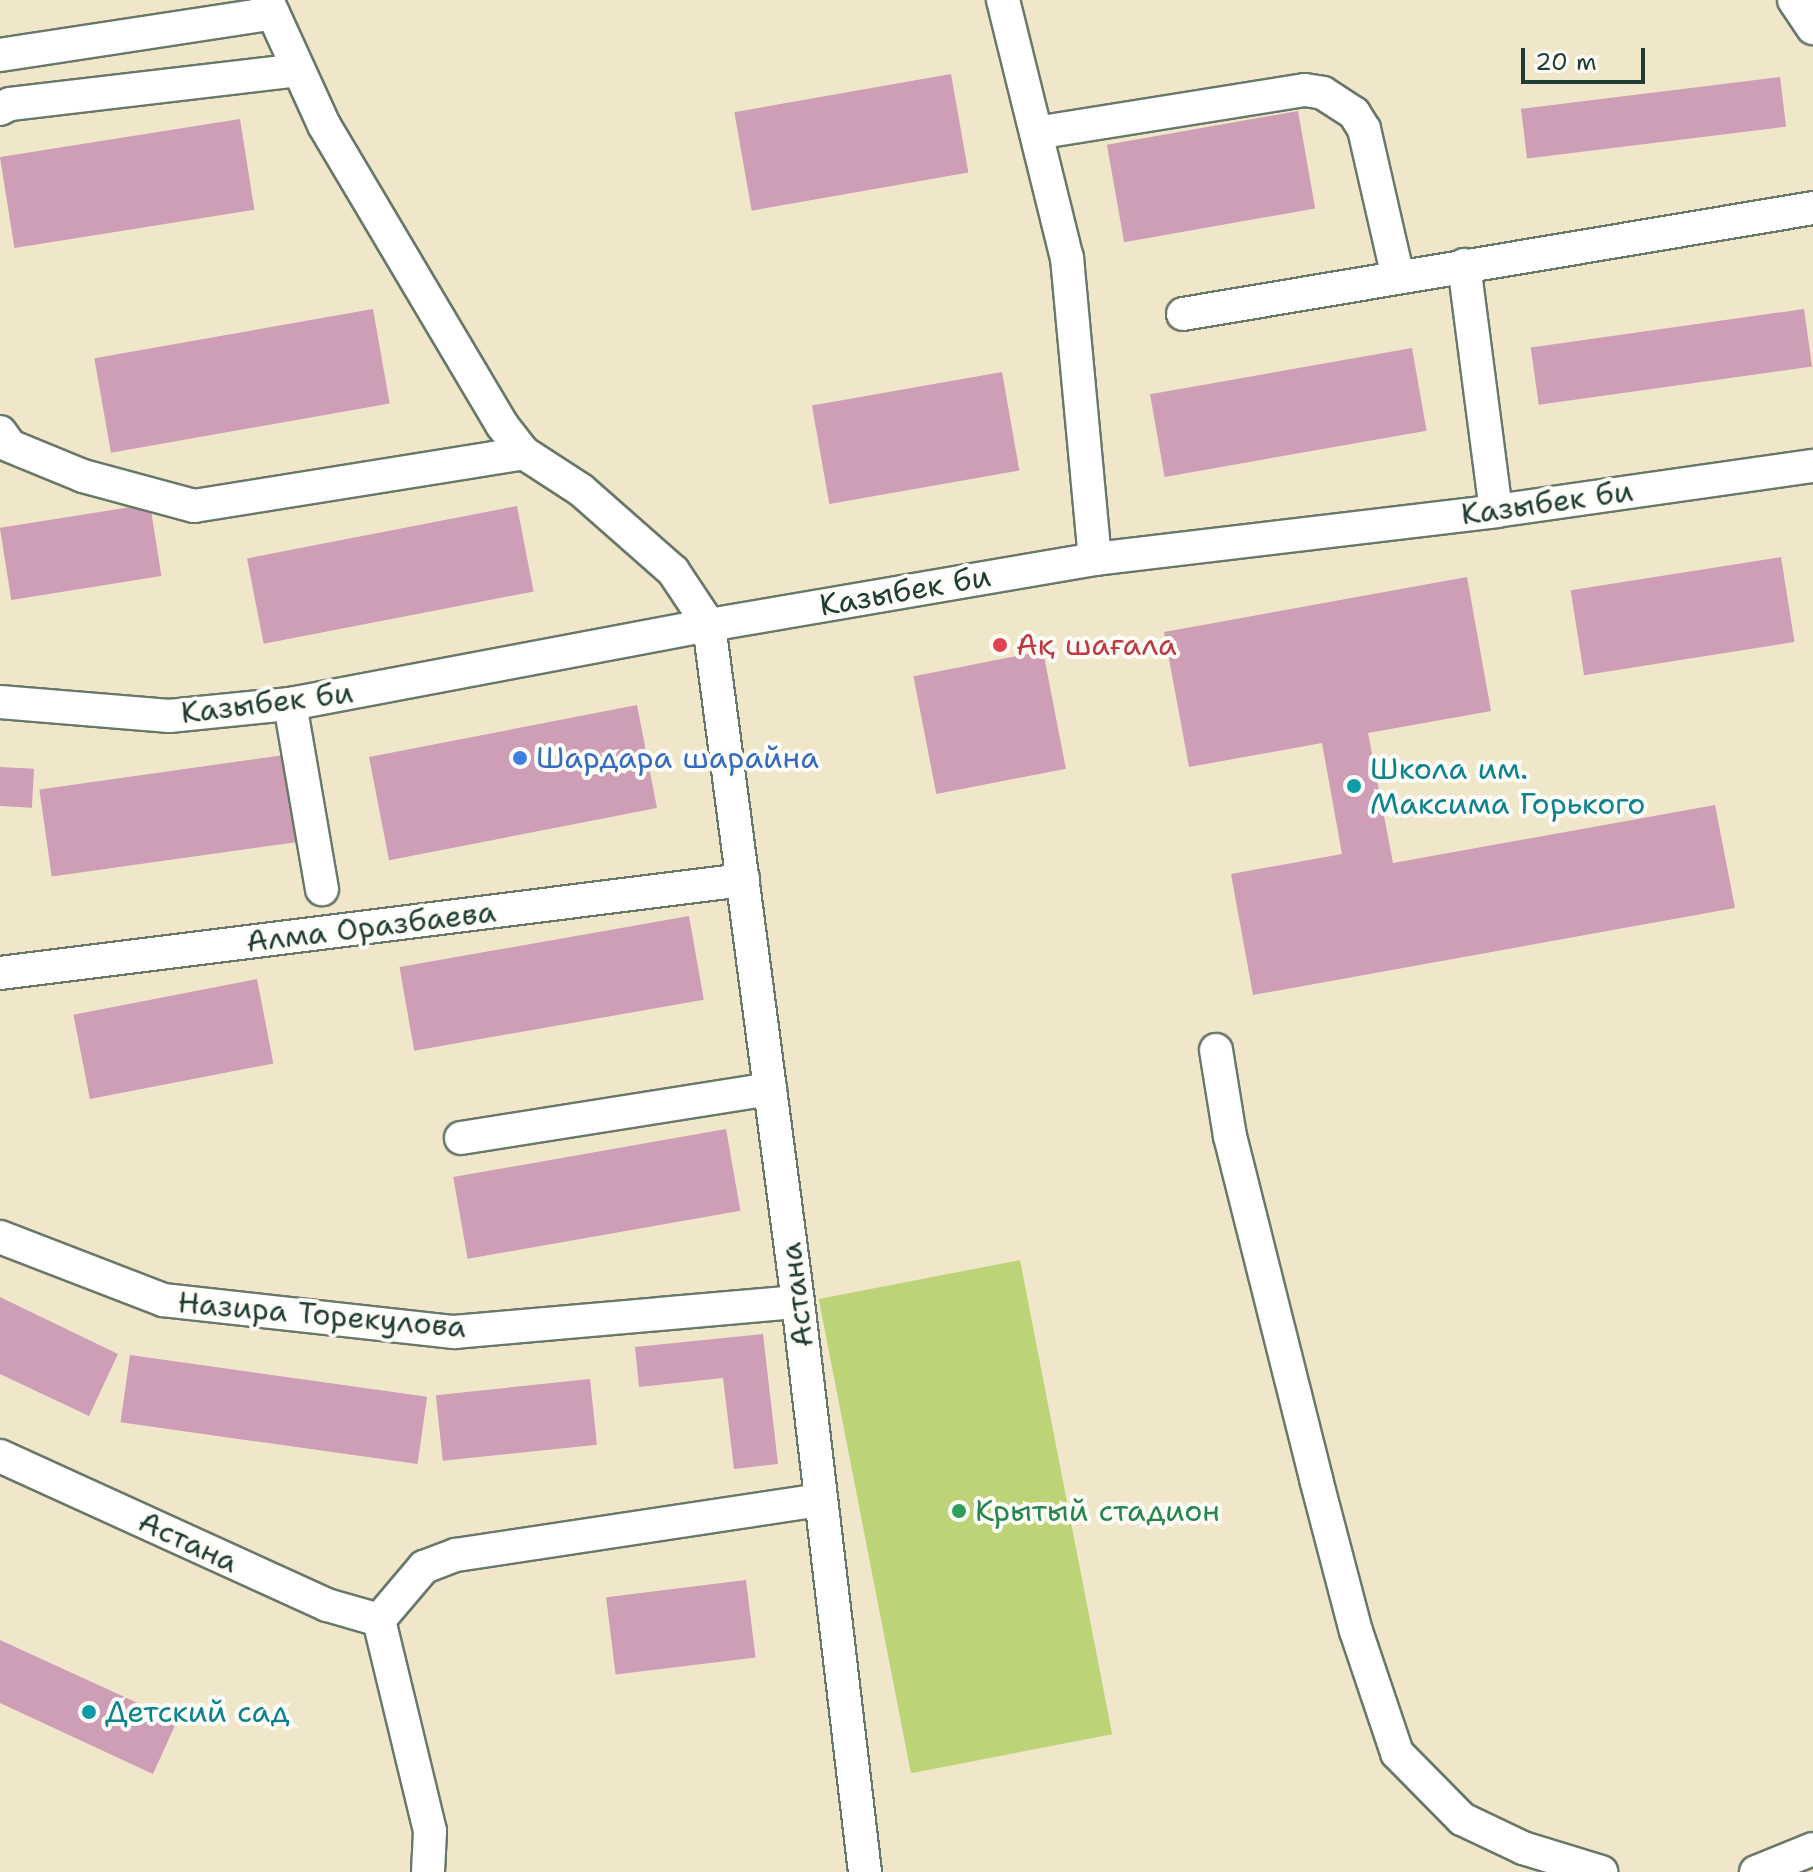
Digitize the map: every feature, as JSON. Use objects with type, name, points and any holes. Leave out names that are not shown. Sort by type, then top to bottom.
[{"type":"street","points":[[1003,0],[1067,258],[1095,559]]},
{"type":"street","points":[[1794,0],[1813,28]]},
{"type":"street","points":[[0,55],[270,6],[324,125],[486,397],[524,453],[581,490],[673,571],[709,625]]},
{"type":"street","points":[[0,109],[10,104],[298,70]]},
{"type":"street","points":[[1036,133],[1305,90],[1323,93],[1354,113],[1364,129],[1398,277]]},
{"type":"street","points":[[1183,314],[1813,208]]},
{"type":"street","points":[[1464,265],[1496,511]]},
{"type":"street","points":[[0,432],[10,446],[83,476],[194,506],[524,453]]},
{"type":"street","name":"Казыбек би","points":[[0,702],[169,716],[290,704],[709,625],[1095,559],[1496,511],[1813,466]]},
{"type":"street","name":"Астана","points":[[709,625],[798,1302],[865,1872]]},
{"type":"street","points":[[290,704],[322,889]]},
{"type":"street","name":"Алма Оразбаева","points":[[0,973],[743,880]]},
{"type":"street","points":[[1216,1050],[1230,1136],[1316,1479],[1356,1631],[1397,1753],[1462,1819],[1523,1848],[1601,1872]]},
{"type":"street","points":[[461,1138],[770,1089]]},
{"type":"street","name":"Назира Торекулова","points":[[0,1237],[163,1300],[454,1332],[798,1302]]},
{"type":"street","name":"Астана","points":[[0,1456],[327,1605],[379,1620]]},
{"type":"street","points":[[428,1872],[430,1831],[379,1620],[424,1567],[456,1555],[819,1500]]},
{"type":"street","points":[[1756,1872],[1813,1849]]},
{"type":"green space","name":"Крытый стадион","points":[[1020,1260],[1112,1734],[911,1773],[819,1299]]},
{"type":"building","points":[[951,74],[968,172],[752,211],[734,112]]},
{"type":"building","points":[[1780,77],[1786,127],[1527,158],[1521,109]]},
{"type":"building","points":[[1298,111],[1315,208],[1124,242],[1107,145]]},
{"type":"building","points":[[240,119],[254,210],[14,248],[0,157]]},
{"type":"building","points":[[373,309],[390,404],[111,453],[94,358]]},
{"type":"building","points":[[1804,309],[1812,366],[1539,405],[1531,347]]},
{"type":"building","points":[[1412,348],[1427,431],[1165,477],[1150,394]]},
{"type":"building","points":[[1002,372],[1019,470],[829,504],[812,406]]},
{"type":"building","points":[[150,504],[161,576],[11,600],[0,528]]},
{"type":"building","points":[[517,506],[534,591],[264,644],[247,558]]},
{"type":"building","points":[[1781,557],[1794,642],[1584,675],[1571,590]]},
{"type":"building","name":"Школа им. Максима Горького","points":[[1467,577],[1491,711],[1368,733],[1393,863],[1715,805],[1735,908],[1253,995],[1231,874],[1342,854],[1322,743],[1189,767],[1164,632]]},
{"type":"building","points":[[1043,651],[1066,769],[936,794],[913,676]]},
{"type":"building","points":[[637,705],[657,808],[389,860],[369,757]]},
{"type":"building","points":[[284,755],[296,842],[52,877],[39,789]]},
{"type":"building","points":[[0,767],[34,769],[32,808],[0,806]]},
{"type":"building","points":[[689,916],[704,1000],[414,1051],[399,967]]},
{"type":"building","points":[[257,979],[273,1063],[90,1099],[73,1015]]},
{"type":"building","points":[[726,1129],[740,1211],[468,1259],[453,1177]]},
{"type":"building","points":[[0,1297],[118,1354],[89,1416],[0,1374]]},
{"type":"building","points":[[763,1334],[778,1464],[734,1469],[723,1378],[639,1387],[635,1347]]},
{"type":"building","points":[[130,1355],[427,1397],[418,1464],[121,1422]]},
{"type":"building","points":[[590,1379],[597,1445],[443,1461],[436,1395]]},
{"type":"building","points":[[746,1580],[756,1657],[616,1675],[606,1597]]},
{"type":"building","name":"Детский сад","points":[[0,1640],[177,1721],[153,1774],[0,1703]]},
{"type":"place","name":"Ақ шағала","points":[[1000,645]]},
{"type":"place","name":"Шардара шарайна","points":[[520,758]]},
{"type":"place","name":"Школа им. Максима Горького","points":[[1354,786]]},
{"type":"place","name":"Крытый стадион","points":[[959,1511]]},
{"type":"place","name":"Детский сад","points":[[89,1712]]}]
